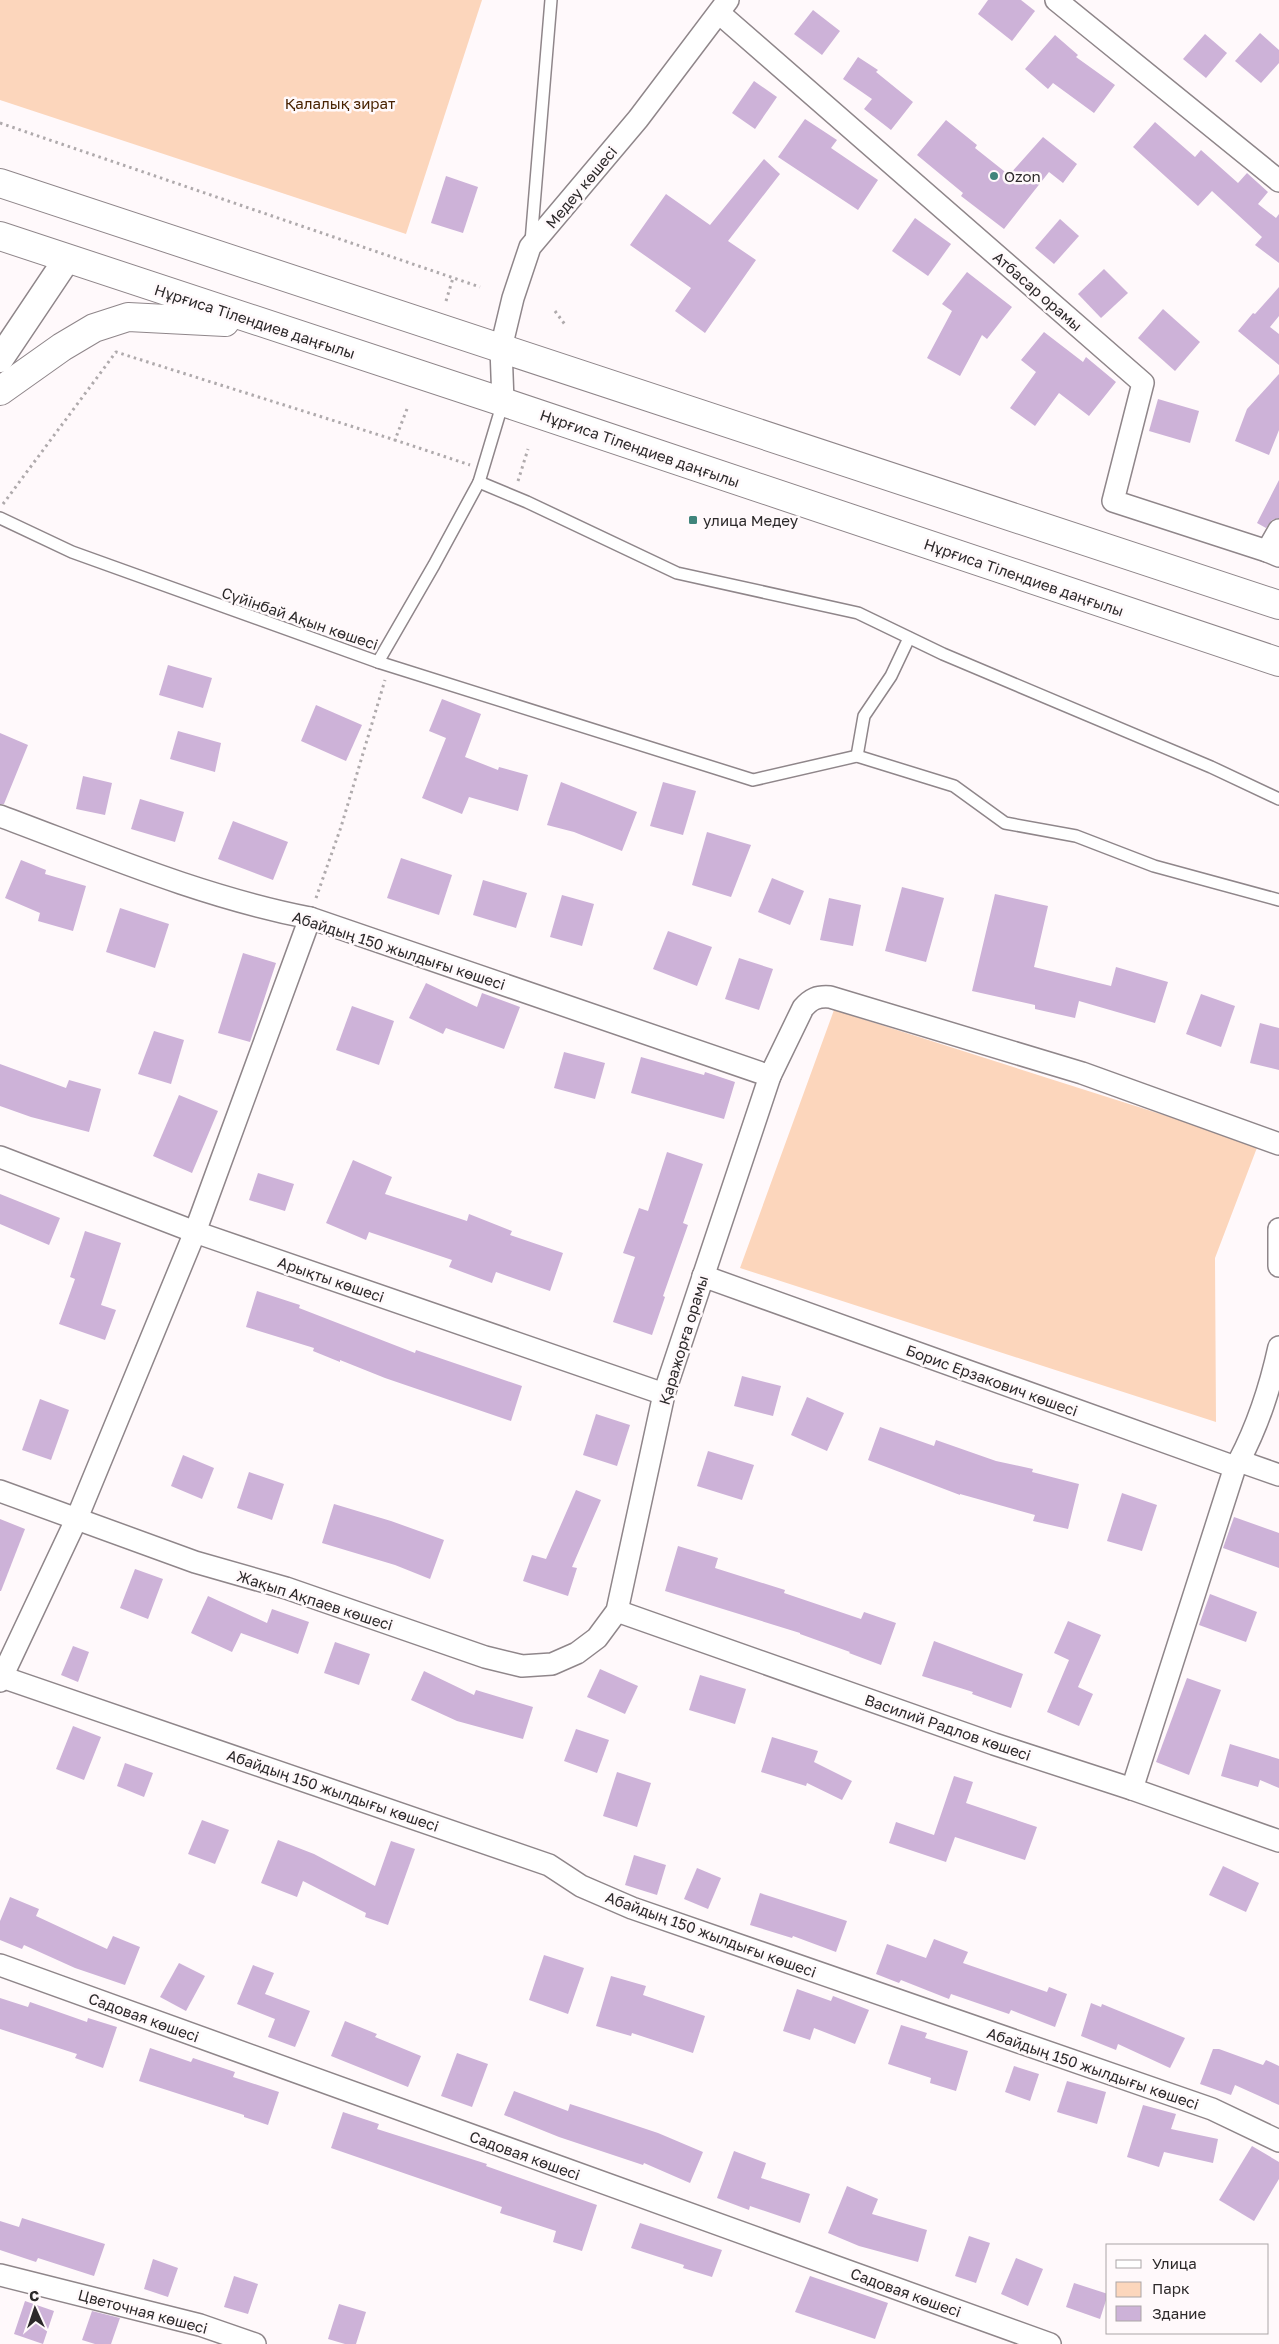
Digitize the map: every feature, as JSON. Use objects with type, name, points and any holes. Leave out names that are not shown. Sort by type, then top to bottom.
[{"type":"main road","points":[[0,183],[1279,606]]},
{"type":"main road","name":"Нұрғиса Тілендиев даңғылы","points":[[0,236],[1279,662]]},
{"type":"main road","points":[[0,391],[70,342],[94,328],[128,316],[268,325]]},
{"type":"street","points":[[1056,0],[1279,181]]},
{"type":"street","name":"Медеу көшесі","points":[[503,402],[501,348],[513,298],[530,247],[638,119],[723,6]]},
{"type":"street","name":"Атбасар орамы","points":[[723,6],[1143,384],[1113,501],[1273,554],[1279,530]]},
{"type":"street","points":[[0,359],[67,258]]},
{"type":"street","name":"Абайдың 150 жылдығы көшесі","points":[[0,816],[179,884],[262,908],[310,918],[770,1076]]},
{"type":"street","points":[[1,1679],[77,1518],[195,1232],[310,918]]},
{"type":"street","name":"Қаражорға орамы","points":[[617,1611],[664,1394],[770,1076],[802,1008],[811,1000],[820,996],[830,997],[1082,1073],[1279,1144]]},
{"type":"street","name":"Арықты көшесі","points":[[0,1157],[195,1232],[664,1394]]},
{"type":"street","points":[[1279,1229],[1279,1266]]},
{"type":"street","name":"Борис Ерзакович көшесі","points":[[703,1276],[1237,1464],[1279,1475]]},
{"type":"street","points":[[1132,1789],[1237,1464],[1251,1439],[1270,1391],[1279,1346]]},
{"type":"street","name":"Жақып Ақпаев көшесі","points":[[0,1491],[195,1562],[286,1588],[486,1657],[522,1666],[552,1664],[577,1653],[597,1638],[617,1611]]},
{"type":"street","name":"Василий Радлов көшесі","points":[[617,1611],[994,1744],[1132,1789],[1279,1841]]},
{"type":"street","name":"Абайдың 150 жылдығы көшесі","points":[[1,1679],[549,1865],[582,1886],[632,1908],[1212,2109],[1279,2141]]},
{"type":"street","name":"Садовая көшесі","points":[[0,1965],[1050,2344]]},
{"type":"street","name":"Цветочная көшесі","points":[[0,2275],[200,2325],[255,2344]]},
{"type":"lane","points":[[530,247],[551,0]]},
{"type":"lane","name":"Сүйінбай Ақын көшесі","points":[[0,518],[72,552],[384,664],[479,482],[503,402]]},
{"type":"lane","points":[[479,482],[527,502],[677,573],[858,612],[909,638],[1211,767],[1279,799]]},
{"type":"lane","points":[[857,756],[864,716],[891,676],[909,638]]},
{"type":"lane","points":[[384,664],[753,780],[857,756],[954,786],[1005,823],[1076,836],[1154,866],[1279,900]]},
{"type":"path","points":[[0,123],[480,287]]},
{"type":"path","points":[[446,301],[453,278]]},
{"type":"path","points":[[555,311],[566,326]]},
{"type":"path","points":[[0,508],[116,352],[483,469]]},
{"type":"path","points":[[395,440],[407,410]]},
{"type":"path","points":[[518,481],[528,449]]},
{"type":"path","points":[[310,918],[341,827],[384,664]]},
{"type":"green space","name":"Қалалық зират","points":[[0,0],[482,0],[406,234],[0,100]]},
{"type":"green space","points":[[834,1010],[1258,1145],[1215,1258],[1216,1422],[740,1268]]},
{"type":"building","points":[[988,0],[1021,0],[1035,11],[1012,41],[978,14]]},
{"type":"building","points":[[813,10],[840,31],[822,55],[794,34]]},
{"type":"building","points":[[1260,33],[1279,50],[1279,63],[1261,83],[1235,61]]},
{"type":"building","points":[[1205,34],[1227,53],[1206,78],[1183,59]]},
{"type":"building","points":[[1055,35],[1078,55],[1076,57],[1115,85],[1094,113],[1053,83],[1048,89],[1025,69]]},
{"type":"building","points":[[858,57],[878,70],[876,72],[913,102],[891,130],[864,109],[872,99],[843,79]]},
{"type":"building","points":[[754,81],[777,97],[755,129],[732,113]]},
{"type":"building","points":[[805,119],[837,140],[831,148],[878,180],[858,210],[778,157]]},
{"type":"building","points":[[946,120],[977,145],[975,148],[1009,175],[1043,137],[1077,164],[1063,183],[1049,172],[1004,229],[961,196],[963,193],[917,155]]},
{"type":"building","points":[[1155,122],[1195,157],[1201,150],[1238,183],[1247,173],[1268,192],[1258,204],[1276,218],[1279,214],[1279,263],[1255,245],[1262,237],[1212,191],[1198,206],[1133,147]]},
{"type":"building","points":[[764,159],[780,174],[728,241],[756,260],[705,333],[675,311],[691,288],[630,245],[666,194],[710,225]]},
{"type":"building","points":[[446,176],[478,187],[463,233],[431,223]]},
{"type":"building","points":[[915,218],[951,244],[928,276],[892,251]]},
{"type":"building","points":[[1060,219],[1079,236],[1054,264],[1035,248]]},
{"type":"building","points":[[1104,269],[1128,293],[1101,318],[1078,294]]},
{"type":"building","points":[[967,272],[1012,307],[987,339],[982,335],[960,376],[927,358],[952,311],[942,304]]},
{"type":"building","points":[[1279,287],[1279,316],[1270,327],[1279,334],[1279,365],[1238,331]]},
{"type":"building","points":[[1163,309],[1200,342],[1175,371],[1138,338]]},
{"type":"building","points":[[1044,332],[1083,362],[1086,357],[1116,382],[1089,416],[1059,393],[1035,426],[1010,408],[1036,372],[1021,360]]},
{"type":"building","points":[[1279,374],[1279,430],[1269,455],[1235,441],[1247,409]]},
{"type":"building","points":[[1158,399],[1199,411],[1190,443],[1149,431]]},
{"type":"building","points":[[1279,480],[1279,518],[1272,520],[1266,528],[1257,523]]},
{"type":"building","points":[[168,665],[212,678],[203,708],[159,695]]},
{"type":"building","points":[[442,699],[481,714],[465,757],[498,770],[499,767],[528,775],[518,811],[469,797],[462,814],[422,798],[446,738],[429,731]]},
{"type":"building","points":[[316,705],[362,725],[346,761],[301,741]]},
{"type":"building","points":[[178,731],[221,743],[215,772],[170,759]]},
{"type":"building","points":[[0,733],[28,745],[4,804],[0,804]]},
{"type":"building","points":[[83,776],[112,783],[105,815],[76,809]]},
{"type":"building","points":[[561,782],[637,812],[622,851],[574,832],[547,825]]},
{"type":"building","points":[[663,782],[696,791],[683,835],[650,826]]},
{"type":"building","points":[[140,799],[184,812],[175,842],[131,829]]},
{"type":"building","points":[[233,821],[288,842],[273,880],[218,859]]},
{"type":"building","points":[[707,832],[751,845],[731,897],[692,885]]},
{"type":"building","points":[[401,858],[452,875],[439,915],[387,898]]},
{"type":"building","points":[[21,860],[46,870],[45,874],[86,886],[73,931],[38,921],[40,913],[5,898]]},
{"type":"building","points":[[772,878],[804,891],[790,925],[758,912]]},
{"type":"building","points":[[483,880],[527,893],[516,928],[473,915]]},
{"type":"building","points":[[902,887],[944,898],[926,962],[885,951]]},
{"type":"building","points":[[995,894],[1048,906],[1034,967],[1111,986],[1116,967],[1168,982],[1155,1023],[1079,1001],[1075,1018],[1035,1009],[1035,1005],[972,991]]},
{"type":"building","points":[[562,895],[594,904],[582,946],[550,937]]},
{"type":"building","points":[[829,898],[861,905],[853,946],[820,940]]},
{"type":"building","points":[[120,908],[169,924],[155,968],[106,952]]},
{"type":"building","points":[[668,931],[712,947],[697,986],[653,969]]},
{"type":"building","points":[[243,953],[276,963],[250,1042],[218,1033]]},
{"type":"building","points":[[739,958],[773,969],[759,1010],[725,999]]},
{"type":"building","points":[[426,983],[477,1007],[482,993],[520,1007],[504,1049],[446,1028],[443,1034],[409,1018]]},
{"type":"building","points":[[1201,994],[1235,1006],[1221,1047],[1186,1034]]},
{"type":"building","points":[[352,1006],[394,1021],[379,1065],[336,1050]]},
{"type":"building","points":[[1260,1023],[1279,1028],[1279,1070],[1250,1063]]},
{"type":"building","points":[[154,1031],[184,1040],[171,1084],[138,1074]]},
{"type":"building","points":[[564,1052],[605,1063],[595,1099],[554,1088]]},
{"type":"building","points":[[641,1057],[704,1075],[705,1072],[735,1082],[724,1119],[631,1093]]},
{"type":"building","points":[[0,1064],[66,1088],[69,1080],[101,1089],[89,1132],[31,1117],[0,1106]]},
{"type":"building","points":[[179,1095],[218,1111],[192,1173],[153,1156]]},
{"type":"building","points":[[667,1152],[703,1164],[683,1223],[688,1225],[663,1296],[665,1297],[652,1335],[613,1322],[635,1257],[623,1253],[639,1208],[648,1211]]},
{"type":"building","points":[[353,1160],[392,1177],[385,1194],[467,1221],[469,1214],[512,1231],[510,1235],[563,1253],[550,1291],[496,1272],[492,1283],[449,1267],[452,1260],[369,1232],[366,1240],[326,1223]]},
{"type":"building","points":[[258,1173],[294,1184],[285,1211],[249,1200]]},
{"type":"building","points":[[0,1194],[60,1218],[49,1245],[0,1224]]},
{"type":"building","points":[[85,1231],[121,1243],[101,1305],[116,1310],[105,1340],[59,1324],[75,1279],[70,1277]]},
{"type":"building","points":[[257,1291],[300,1305],[299,1308],[415,1353],[416,1350],[522,1386],[511,1421],[385,1378],[340,1360],[340,1362],[313,1351],[314,1348],[246,1327]]},
{"type":"building","points":[[742,1376],[781,1386],[773,1416],[734,1406]]},
{"type":"building","points":[[807,1397],[844,1413],[827,1451],[791,1435]]},
{"type":"building","points":[[40,1399],[69,1410],[51,1460],[22,1450]]},
{"type":"building","points":[[596,1414],[630,1425],[617,1466],[583,1455]]},
{"type":"building","points":[[880,1427],[934,1446],[936,1440],[996,1461],[1033,1469],[1032,1472],[1079,1484],[1068,1529],[1033,1521],[1035,1515],[960,1495],[868,1460]]},
{"type":"building","points":[[708,1451],[754,1465],[742,1500],[697,1486]]},
{"type":"building","points":[[183,1455],[214,1468],[202,1499],[171,1486]]},
{"type":"building","points":[[249,1472],[284,1484],[272,1520],[237,1508]]},
{"type":"building","points":[[576,1490],[601,1500],[572,1567],[577,1568],[568,1596],[523,1581],[532,1555],[546,1559]]},
{"type":"building","points":[[1122,1493],[1157,1505],[1142,1551],[1107,1541]]},
{"type":"building","points":[[334,1504],[391,1521],[444,1540],[430,1579],[395,1565],[322,1543]]},
{"type":"building","points":[[1234,1517],[1279,1533],[1279,1568],[1223,1548]]},
{"type":"building","points":[[0,1519],[25,1529],[1,1591],[0,1591]]},
{"type":"building","points":[[678,1546],[718,1558],[715,1568],[785,1590],[784,1593],[861,1619],[864,1612],[896,1623],[881,1665],[800,1633],[665,1591]]},
{"type":"building","points":[[135,1569],[163,1579],[148,1619],[120,1608]]},
{"type":"building","points":[[1210,1594],[1257,1612],[1246,1642],[1199,1625]]},
{"type":"building","points":[[208,1596],[267,1623],[272,1609],[309,1622],[298,1654],[241,1633],[232,1652],[191,1633]]},
{"type":"building","points":[[1068,1621],[1101,1635],[1078,1687],[1093,1694],[1079,1726],[1047,1712],[1069,1660],[1054,1653]]},
{"type":"building","points":[[934,1641],[1023,1674],[1011,1708],[972,1694],[973,1692],[922,1676]]},
{"type":"building","points":[[335,1642],[370,1654],[359,1685],[324,1673]]},
{"type":"building","points":[[73,1646],[89,1652],[78,1682],[61,1675]]},
{"type":"building","points":[[600,1669],[638,1686],[625,1714],[587,1697]]},
{"type":"building","points":[[424,1671],[474,1695],[476,1690],[533,1707],[523,1739],[457,1721],[411,1700]]},
{"type":"building","points":[[700,1675],[746,1689],[735,1724],[689,1710]]},
{"type":"building","points":[[1187,1678],[1221,1690],[1189,1775],[1156,1762]]},
{"type":"building","points":[[73,1726],[101,1737],[84,1780],[56,1769]]},
{"type":"building","points":[[576,1729],[609,1740],[597,1773],[564,1761]]},
{"type":"building","points":[[772,1737],[818,1751],[814,1762],[852,1781],[842,1800],[807,1783],[806,1786],[761,1772]]},
{"type":"building","points":[[1230,1744],[1279,1759],[1279,1788],[1260,1780],[1258,1787],[1221,1776]]},
{"type":"building","points":[[125,1763],[153,1773],[144,1797],[117,1786]]},
{"type":"building","points":[[617,1772],[651,1783],[637,1827],[603,1816]]},
{"type":"building","points":[[954,1776],[973,1782],[966,1803],[1037,1827],[1025,1860],[955,1837],[946,1862],[889,1843],[896,1822],[934,1835]]},
{"type":"building","points":[[202,1820],[229,1830],[215,1864],[188,1854]]},
{"type":"building","points":[[278,1840],[314,1854],[375,1886],[391,1841],[415,1849],[388,1925],[365,1917],[366,1913],[303,1881],[297,1897],[261,1883]]},
{"type":"building","points":[[634,1855],[666,1865],[657,1895],[625,1885]]},
{"type":"building","points":[[1223,1866],[1259,1883],[1246,1912],[1209,1895]]},
{"type":"building","points":[[697,1868],[721,1878],[708,1909],[684,1899]]},
{"type":"building","points":[[760,1893],[847,1921],[836,1952],[793,1936],[792,1938],[750,1925]]},
{"type":"building","points":[[10,1897],[39,1909],[36,1916],[107,1949],[113,1936],[140,1947],[125,1985],[75,1968],[24,1945],[22,1949],[0,1940],[0,1921]]},
{"type":"building","points":[[934,1939],[968,1952],[963,1963],[1047,1992],[1049,1987],[1067,1994],[1055,2027],[1011,2010],[1009,2014],[951,1994],[949,1999],[901,1980],[899,1983],[876,1974],[887,1944],[926,1958]]},
{"type":"building","points":[[544,1955],[584,1968],[568,2014],[529,2000]]},
{"type":"building","points":[[179,1963],[205,1976],[186,2011],[160,1997]]},
{"type":"building","points":[[253,1965],[274,1973],[265,1994],[310,2011],[295,2047],[268,2037],[275,2019],[237,2004]]},
{"type":"building","points":[[611,1976],[646,1986],[643,1995],[705,2016],[693,2053],[632,2033],[631,2036],[596,2026]]},
{"type":"building","points":[[797,1989],[831,2001],[833,1996],[869,2010],[855,2044],[814,2028],[810,2040],[783,2031]]},
{"type":"building","points":[[0,1998],[28,2007],[30,2002],[87,2022],[88,2018],[117,2027],[103,2068],[75,2058],[77,2054],[0,2029]]},
{"type":"building","points":[[1091,2003],[1101,2007],[1102,2004],[1185,2038],[1170,2068],[1118,2044],[1116,2050],[1081,2036]]},
{"type":"building","points":[[345,2021],[377,2034],[375,2037],[421,2056],[408,2087],[331,2056]]},
{"type":"building","points":[[901,2025],[927,2033],[925,2038],[968,2051],[956,2091],[930,2083],[931,2078],[888,2064]]},
{"type":"building","points":[[150,2048],[191,2062],[193,2058],[235,2072],[233,2077],[279,2092],[268,2125],[244,2117],[244,2115],[139,2081]]},
{"type":"building","points":[[1213,2049],[1219,2049],[1263,2065],[1266,2060],[1279,2066],[1279,2105],[1235,2085],[1231,2095],[1200,2084]]},
{"type":"building","points":[[457,2053],[488,2064],[472,2107],[441,2096]]},
{"type":"building","points":[[1014,2066],[1039,2074],[1030,2101],[1005,2092]]},
{"type":"building","points":[[1067,2081],[1106,2092],[1097,2124],[1057,2112]]},
{"type":"building","points":[[514,2091],[568,2111],[570,2104],[601,2114],[658,2133],[703,2152],[690,2183],[644,2163],[643,2165],[559,2137],[504,2115]]},
{"type":"building","points":[[1143,2105],[1176,2114],[1171,2129],[1218,2139],[1213,2163],[1164,2152],[1159,2167],[1127,2157]]},
{"type":"building","points":[[343,2112],[379,2124],[377,2129],[487,2164],[486,2166],[597,2205],[582,2251],[553,2242],[556,2231],[500,2213],[502,2207],[331,2148]]},
{"type":"building","points":[[1252,2146],[1279,2162],[1279,2179],[1254,2221],[1219,2200]]},
{"type":"building","points":[[734,2151],[766,2163],[761,2178],[810,2194],[800,2223],[750,2206],[749,2210],[717,2198]]},
{"type":"building","points":[[847,2186],[878,2199],[872,2214],[927,2230],[918,2262],[859,2246],[828,2233]]},
{"type":"building","points":[[22,2218],[105,2244],[94,2276],[38,2258],[36,2262],[0,2250],[0,2221],[19,2227]]},
{"type":"building","points":[[640,2223],[722,2250],[712,2277],[683,2268],[684,2265],[631,2248]]},
{"type":"building","points":[[969,2236],[990,2243],[976,2283],[955,2276]]},
{"type":"building","points":[[1016,2258],[1043,2269],[1028,2306],[1001,2294]]},
{"type":"building","points":[[153,2259],[178,2268],[168,2297],[144,2289]]},
{"type":"building","points":[[234,2276],[258,2284],[248,2314],[224,2307]]},
{"type":"building","points":[[810,2276],[888,2303],[875,2339],[795,2312]]},
{"type":"building","points":[[1074,2283],[1106,2293],[1106,2300],[1100,2319],[1066,2307]]},
{"type":"building","points":[[25,2301],[54,2311],[43,2344],[14,2334]]},
{"type":"building","points":[[339,2304],[366,2312],[356,2344],[345,2344],[328,2339]]},
{"type":"building","points":[[92,2311],[120,2318],[111,2344],[95,2344],[82,2340]]},
{"type":"place","name":"Ozon","points":[[994,176]]},
{"type":"place","name":"улица Медеу","points":[[693,520]]}]
